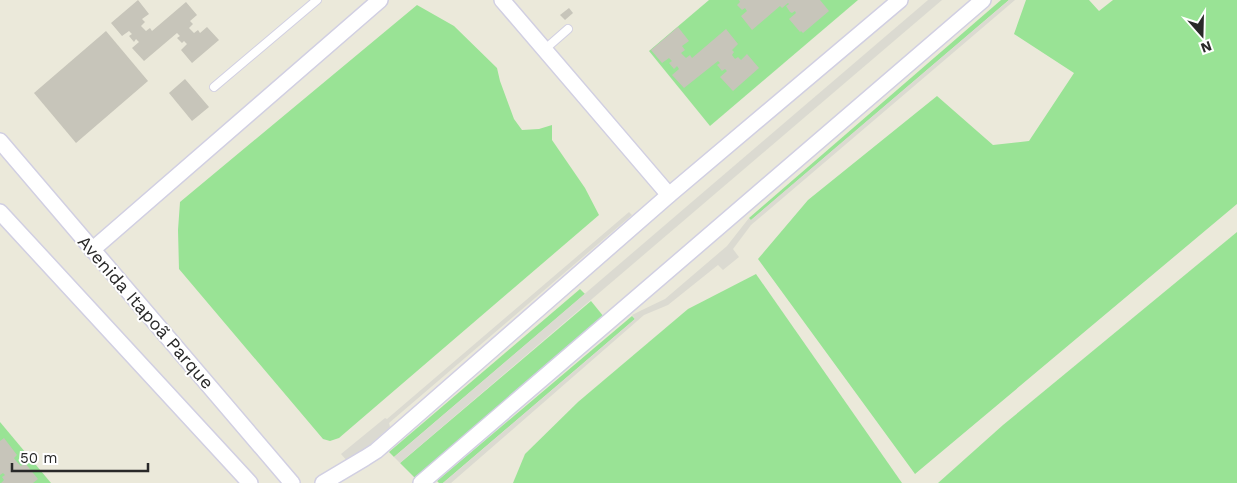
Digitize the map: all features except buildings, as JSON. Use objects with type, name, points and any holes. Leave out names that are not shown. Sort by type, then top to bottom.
[{"type":"street","points":[[92,250],[380,0]]},
{"type":"street","points":[[502,0],[669,195]]},
{"type":"street","points":[[323,483],[376,451],[669,195],[900,0]]},
{"type":"street","points":[[421,483],[983,0]]},
{"type":"street","name":"Avenida Itapoã Parque","points":[[0,141],[292,483]]},
{"type":"street","name":"Avenida Itapoã Parque","points":[[0,212],[250,483]]},
{"type":"lane","points":[[214,87],[317,0]]},
{"type":"lane","points":[[544,50],[568,29]]},
{"type":"green space","points":[[709,0],[858,0],[710,126],[649,51]]},
{"type":"green space","points":[[1001,0],[1009,0],[750,221],[749,218]]},
{"type":"green space","points":[[1026,0],[1089,0],[1099,11],[1113,0],[1237,0],[1237,204],[915,474],[758,259],[808,200],[937,96],[993,145],[1029,141],[1074,73],[1014,34]]},
{"type":"green space","points":[[417,5],[454,26],[497,68],[514,119],[522,130],[539,129],[552,125],[552,140],[585,188],[599,215],[339,438],[330,441],[323,439],[179,269],[178,230],[180,202]]},
{"type":"green space","points":[[1237,232],[1237,483],[938,483],[1003,425]]},
{"type":"green space","points":[[756,274],[902,483],[513,483],[525,454],[578,402],[688,309]]},
{"type":"green space","points":[[580,289],[585,294],[394,457],[389,452]]},
{"type":"green space","points":[[591,301],[604,317],[415,478],[400,463]]},
{"type":"green space","points":[[632,316],[635,319],[443,483],[437,481]]},
{"type":"green space","points":[[0,422],[51,483],[0,483]]},
{"type":"shaded area","points":[[928,0],[942,0],[400,463],[394,457]]},
{"type":"shaded area","points":[[1009,0],[1015,0],[751,225],[733,249],[739,257],[723,270],[718,265],[668,305],[644,315],[451,483],[443,483],[635,319],[632,315],[665,299],[727,246],[749,218],[751,220]]},
{"type":"shaded area","points":[[629,212],[632,215],[389,423],[390,427],[349,463],[341,454],[385,418],[387,419]]}]
